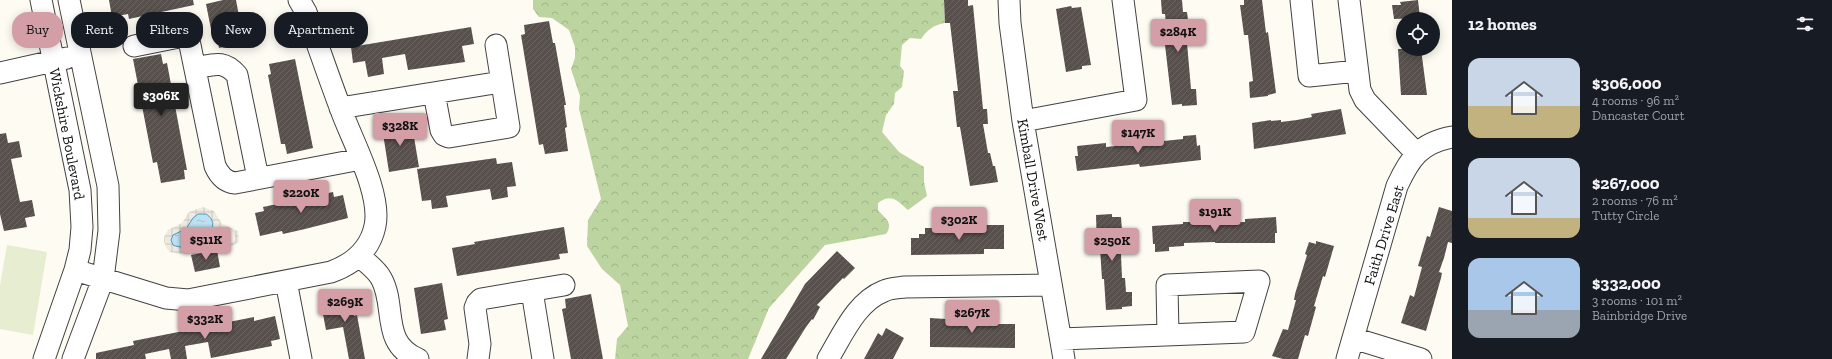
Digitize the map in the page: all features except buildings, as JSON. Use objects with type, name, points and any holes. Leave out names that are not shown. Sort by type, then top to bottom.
[{"type":"street","name":"Wickshire Boulevard","points":[[41,0],[80,190],[82,226],[80,250],[75,270],[44,359]]},
{"type":"street","name":"Wickshire Boulevard","points":[[69,0],[108,186],[108,231],[103,279],[73,359]]},
{"type":"street","name":"Kimball Drive West","points":[[1009,0],[1013,49],[1023,121],[1063,349]]},
{"type":"street","points":[[1023,121],[1136,100],[1123,0]]},
{"type":"street","points":[[1301,0],[1308,76],[1357,71]]},
{"type":"street","points":[[1349,0],[1360,90],[1365,100],[1416,153]]},
{"type":"street","points":[[75,270],[135,290],[177,300],[209,296],[331,272],[342,268],[359,256],[372,235],[376,215],[375,201],[361,159],[340,108],[305,4]]},
{"type":"street","points":[[134,46],[179,37],[186,40],[190,45],[218,173],[228,182],[235,183],[361,159]]},
{"type":"street","points":[[434,93],[441,130],[444,135],[449,137],[509,127],[496,45]]},
{"type":"street","points":[[0,72],[80,56]]},
{"type":"street","points":[[195,68],[220,64],[230,67],[237,75],[258,178]]},
{"type":"street","points":[[340,108],[501,82]]},
{"type":"street","name":"Faith Drive East","points":[[1346,359],[1397,186],[1416,153],[1430,144],[1452,137]]},
{"type":"street","points":[[359,256],[374,269],[381,278],[385,290],[393,335],[398,343],[418,359]]},
{"type":"street","points":[[286,281],[301,359]]},
{"type":"street","points":[[1063,349],[1168,334],[1244,332],[1259,281],[1167,285],[1168,334]]},
{"type":"street","points":[[478,359],[480,344],[474,308],[481,299],[564,285]]},
{"type":"street","points":[[828,359],[858,310],[869,298],[885,290],[905,287],[1051,285]]},
{"type":"street","points":[[532,291],[543,359]]},
{"type":"street","points":[[1353,338],[1421,359]]},
{"type":"green space","points":[[533,0],[944,0],[945,23],[932,28],[921,39],[910,38],[902,45],[900,66],[904,71],[902,87],[895,93],[894,104],[886,115],[882,132],[899,152],[924,167],[924,182],[927,196],[908,210],[891,198],[878,203],[878,210],[886,218],[889,224],[886,234],[825,245],[769,308],[748,359],[615,359],[617,339],[628,326],[620,285],[602,269],[587,246],[588,220],[601,199],[579,109],[580,96],[571,69],[575,58],[575,47],[569,30],[552,18],[539,17],[533,9]]},
{"type":"green space","points":[[7,245],[47,252],[33,335],[0,329],[0,286]]},
{"type":"shaded area","points":[[203,207],[214,211],[222,224],[238,231],[239,242],[232,246],[192,255],[192,253],[180,254],[170,252],[164,242],[164,237],[168,230],[182,223],[189,212]],"holes":[[[193,218],[212,221],[213,227],[207,236],[200,242],[188,247],[172,244],[171,238],[173,235],[186,229]],[[229,231],[233,232],[235,236],[235,240],[230,244],[225,242],[223,238],[224,234]]]},
{"type":"water","points":[[198,214],[206,214],[212,220],[213,226],[210,232],[197,243],[189,246],[180,247],[173,245],[171,240],[173,235],[186,229],[193,218]]}]
